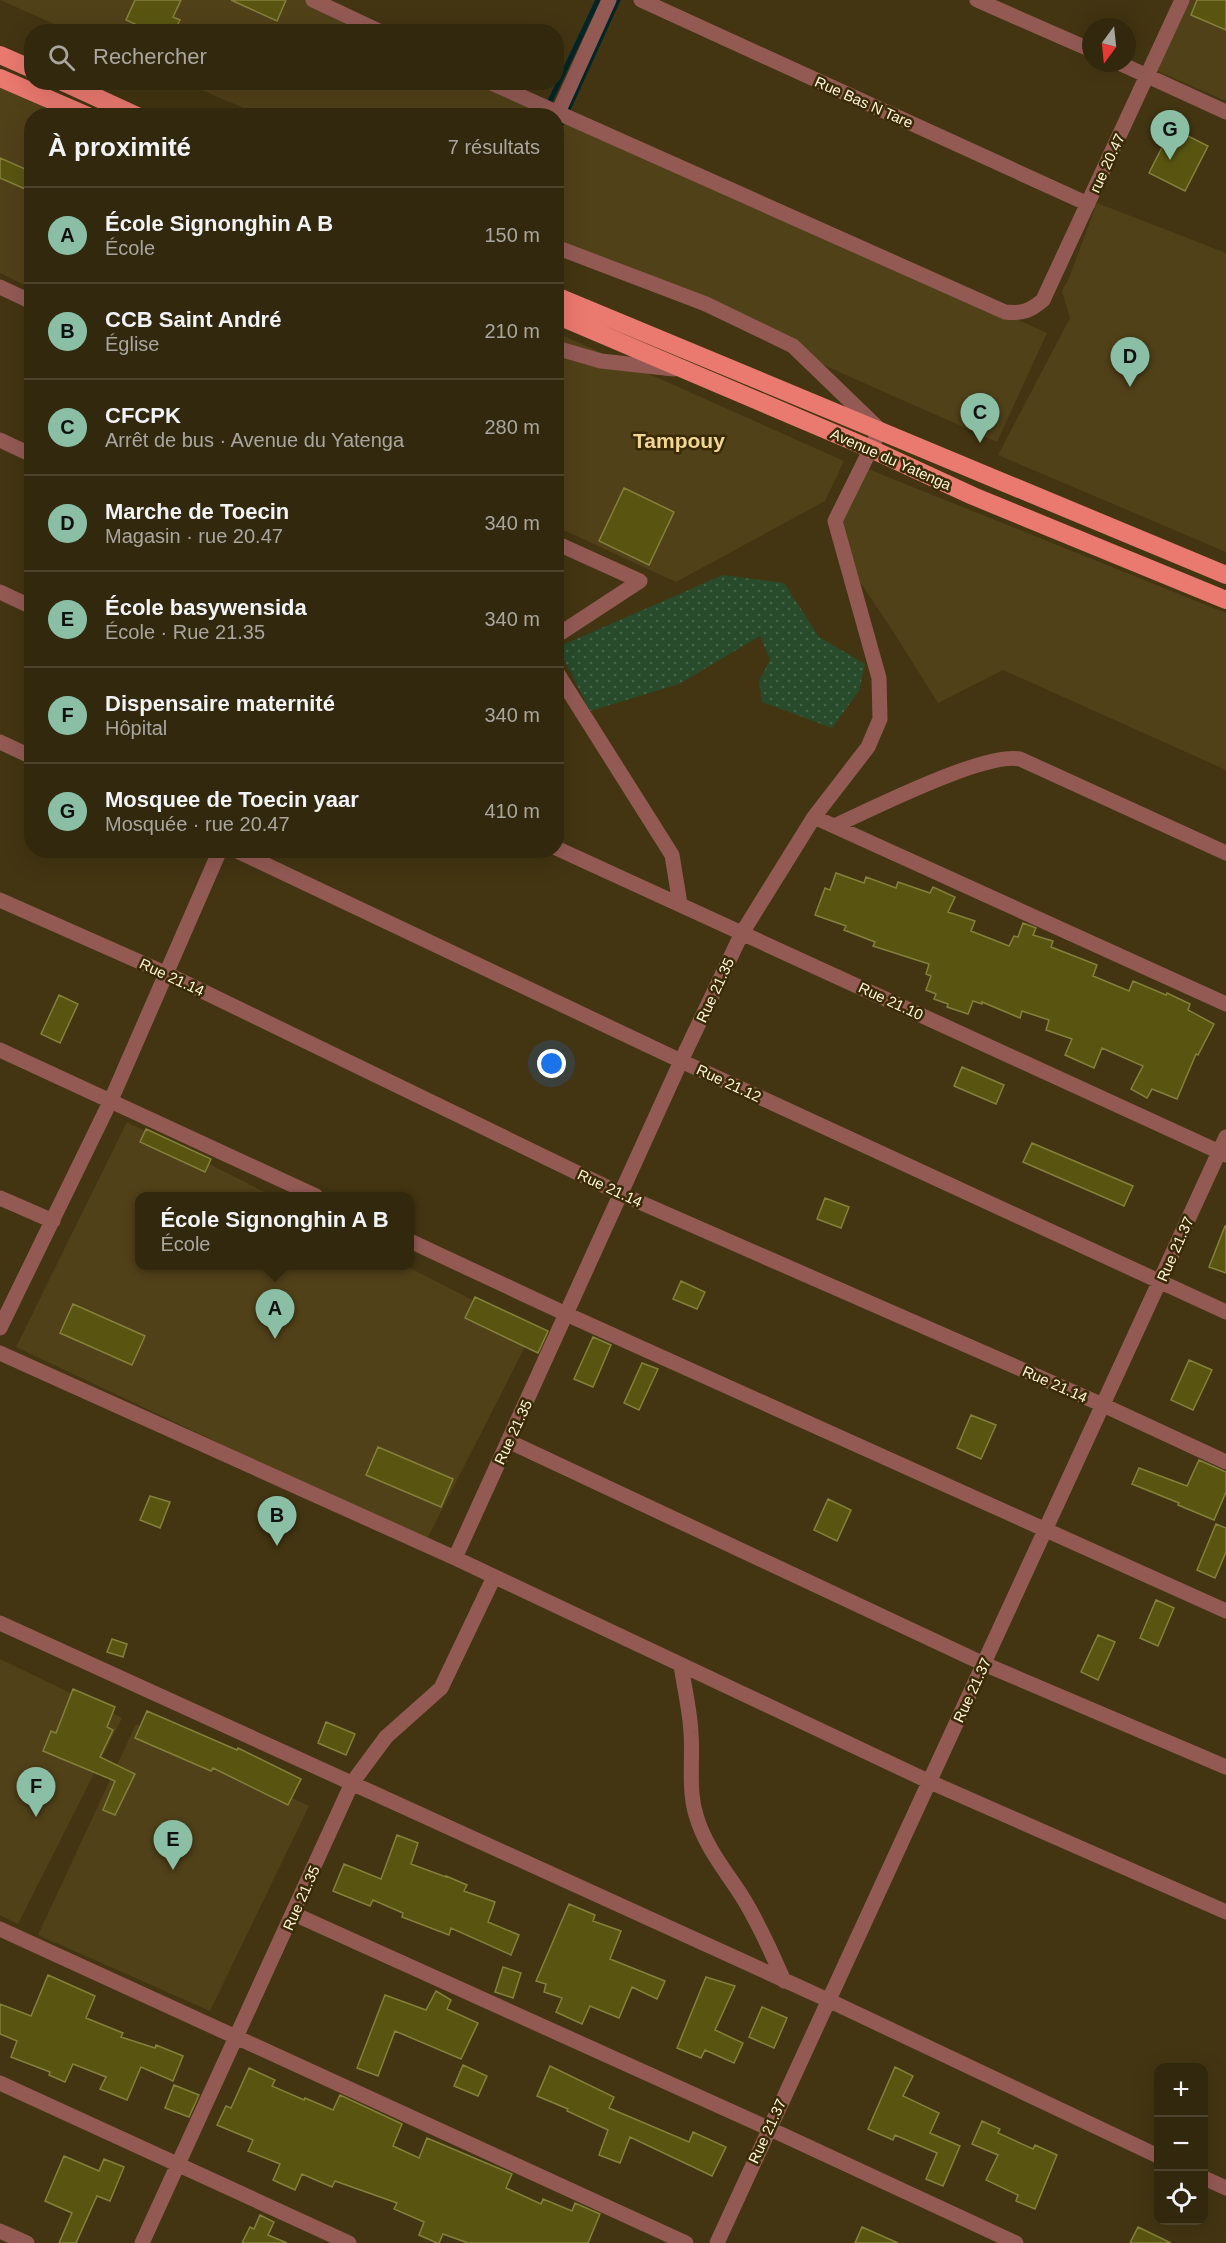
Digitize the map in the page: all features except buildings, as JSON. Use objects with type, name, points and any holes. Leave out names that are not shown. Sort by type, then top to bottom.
[{"type":"main road","points":[[0,55],[24,66]]},
{"type":"main road","points":[[0,78],[24,88]]},
{"type":"main road","points":[[28,90],[69,108]]},
{"type":"main road","points":[[80,90],[120,108]]},
{"type":"main road","name":"Avenue du Yatenga","points":[[564,299],[1226,575]]},
{"type":"main road","name":"Avenue du Yatenga","points":[[564,318],[871,449],[973,496],[1226,600]]},
{"type":"street","points":[[314,0],[364,24]]},
{"type":"street","points":[[561,108],[609,0]]},
{"type":"street","name":"Rue Bas N Tare","points":[[640,0],[1088,204]]},
{"type":"street","points":[[977,0],[1082,46]]},
{"type":"street","name":"rue 20.47","points":[[564,119],[1005,312],[1018,314],[1031,310],[1043,300],[1182,0]]},
{"type":"street","points":[[1136,70],[1226,112]]},
{"type":"street","points":[[505,90],[541,108]]},
{"type":"street","points":[[564,250],[706,304],[793,346],[880,430]]},
{"type":"street","points":[[0,287],[24,298]]},
{"type":"street","points":[[564,350],[601,361],[686,370]]},
{"type":"street","name":"Rue 21.35","points":[[455,1558],[681,1061],[742,933],[814,817],[868,747],[880,719],[879,678],[835,521],[880,430]]},
{"type":"street","points":[[0,441],[24,451]]},
{"type":"street","points":[[564,547],[640,581],[564,631]]},
{"type":"street","points":[[0,592],[24,603]]},
{"type":"street","points":[[564,684],[672,855],[680,904]]},
{"type":"street","points":[[0,742],[24,753]]},
{"type":"street","points":[[834,826],[967,768],[1012,758],[1020,759],[1226,853]]},
{"type":"street","points":[[814,817],[1226,1004]]},
{"type":"street","name":"Rue 21.10","points":[[564,852],[1222,1154]]},
{"type":"street","points":[[0,1328],[111,1100],[216,858]]},
{"type":"street","name":"Rue 21.12","points":[[252,858],[681,1061],[1226,1312]]},
{"type":"street","name":"Rue 21.14","points":[[0,900],[165,974],[621,1194],[1103,1405],[1226,1462]]},
{"type":"street","points":[[0,1050],[305,1192]]},
{"type":"street","name":"Rue 21.37","points":[[717,2243],[1160,1281],[1222,1154],[1226,1137]]},
{"type":"street","points":[[0,1198],[54,1221]]},
{"type":"street","points":[[414,1243],[566,1314],[1226,1611]]},
{"type":"street","points":[[0,1353],[455,1558],[930,1782],[1226,1912]]},
{"type":"street","points":[[508,1441],[984,1664],[1226,1767]]},
{"type":"street","name":"Rue 21.35","points":[[142,2243],[352,1783],[386,1737],[441,1688],[494,1576]]},
{"type":"street","points":[[0,1623],[828,2001],[1154,2154]]},
{"type":"street","points":[[681,1665],[691,1729],[693,1759],[691,1781],[696,1815],[714,1856],[743,1899],[768,1944],[784,1981]]},
{"type":"street","points":[[294,1914],[768,2128],[1016,2243]]},
{"type":"street","points":[[0,1929],[686,2243]]},
{"type":"street","points":[[0,2083],[349,2243]]},
{"type":"street","points":[[1208,2180],[1226,2188]]},
{"type":"street","points":[[0,2231],[27,2243]]},
{"type":"shaded area","points":[[0,0],[311,0],[365,24],[54,24]]},
{"type":"shaded area","points":[[1188,0],[1226,0],[1226,101],[1155,70]]},
{"type":"shaded area","points":[[0,84],[54,108],[24,108],[24,285],[0,273]]},
{"type":"shaded area","points":[[201,90],[509,90],[548,108],[244,108]]},
{"type":"shaded area","points":[[564,115],[1047,333],[997,442],[564,250]]},
{"type":"shaded area","points":[[1097,203],[1226,253],[1226,552],[998,455],[1070,318],[1062,291]]},
{"type":"shaded area","points":[[564,336],[844,461],[825,501],[676,582],[564,530]]},
{"type":"shaded area","points":[[868,469],[1226,613],[1226,770],[1003,670],[938,703],[850,567],[839,522]]},
{"type":"shaded area","points":[[127,1122],[264,1192],[135,1192],[135,1270],[414,1270],[533,1331],[426,1541],[16,1347]]},
{"type":"shaded area","points":[[0,1659],[122,1718],[18,1924],[0,1915]]},
{"type":"shaded area","points":[[136,1724],[309,1806],[210,2011],[38,1935]]},
{"type":"green space","points":[[723,575],[784,583],[819,637],[865,664],[859,691],[832,728],[762,702],[759,681],[770,660],[760,636],[679,684],[590,711],[564,659],[564,644]]},
{"type":"waterway","points":[[564,72],[598,0]]},
{"type":"waterway","points":[[564,118],[618,0]]},
{"type":"waterway","points":[[547,108],[555,90]]},
{"type":"place","name":"Mosquee de Toecin yaar","points":[[1170,160]]},
{"type":"place","name":"Marche de Toecin","points":[[1130,387]]},
{"type":"place","name":"CFCPK","points":[[980,443]]},
{"type":"place","name":"École Signonghin A B","points":[[275,1339]]},
{"type":"place","name":"CCB Saint André","points":[[277,1546]]},
{"type":"place","name":"Dispensaire maternité","points":[[36,1817]]},
{"type":"place","name":"École basywensida","points":[[173,1870]]},
{"type":"district","name":"Tampouy","points":[[679,440]]}]
